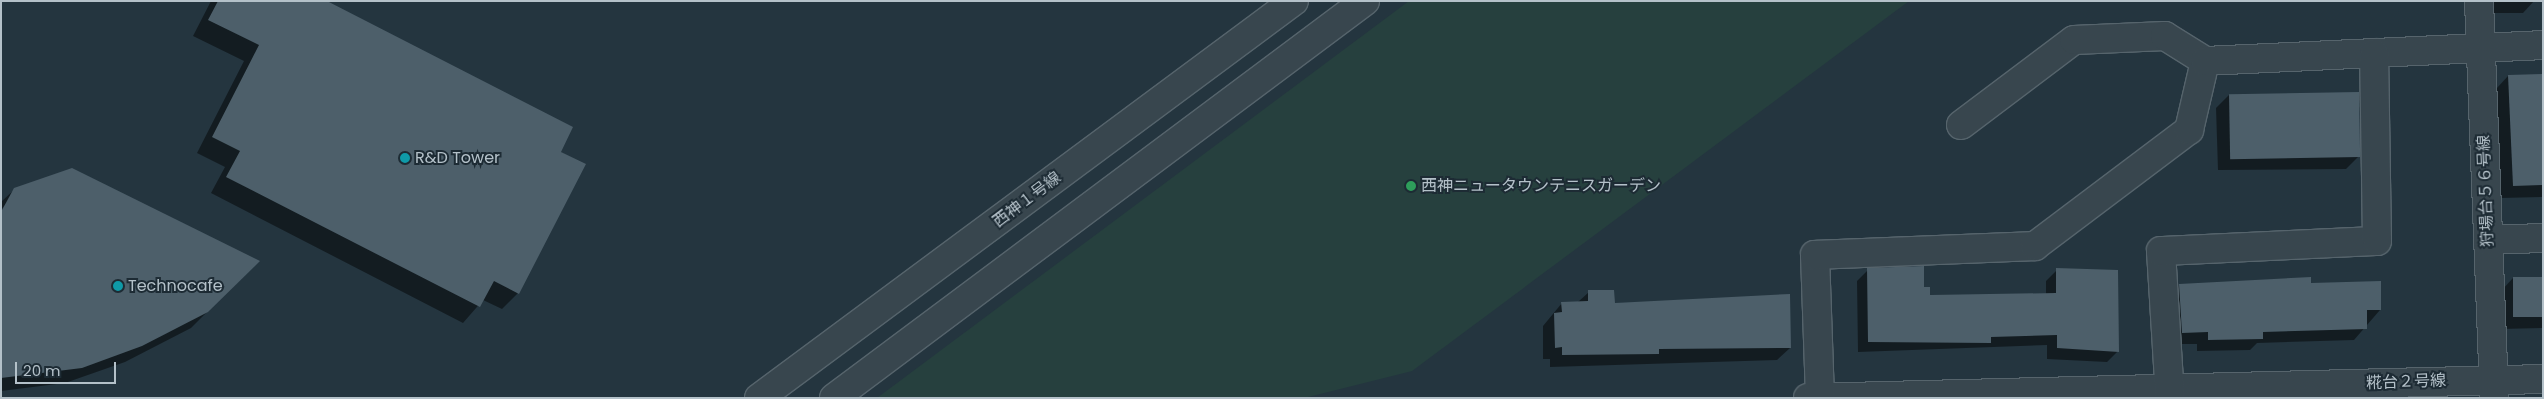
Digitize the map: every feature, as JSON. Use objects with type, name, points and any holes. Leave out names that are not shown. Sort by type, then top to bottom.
[{"type":"street","name":"西神１号線","points":[[759,398],[1294,1]]},
{"type":"street","name":"狩場台５６号線","points":[[2479,1],[2494,389]]},
{"type":"street","points":[[834,398],[1363,2]]},
{"type":"street","points":[[1961,125],[2074,40],[2165,36],[2205,61],[2543,45]]},
{"type":"street","points":[[2170,393],[2161,252],[2377,242],[2374,53]]},
{"type":"street","points":[[1820,398],[1815,255],[2035,246],[2189,130],[2205,61]]},
{"type":"street","points":[[2488,240],[2543,238]]},
{"type":"street","name":"糀台２号線","points":[[1808,398],[2494,389],[2543,379]]},
{"type":"green space","name":"西神ニュータウンテニスガーデン","points":[[1409,1],[1909,1],[1412,371],[1304,398],[877,398]]},
{"type":"building","name":"R&D Tower","points":[[218,1],[327,1],[573,127],[561,152],[586,164],[519,294],[494,281],[480,307],[226,177],[240,151],[212,137],[259,45],[208,20]]},
{"type":"building","points":[[2543,74],[2543,185],[2513,186],[2508,75]]},
{"type":"building","points":[[2359,92],[2360,157],[2230,159],[2229,94]]},
{"type":"building","name":"Technocafe","points":[[72,168],[260,261],[208,312],[142,346],[82,368],[1,378],[1,212],[14,188]]},
{"type":"building","points":[[1924,266],[1924,287],[1930,287],[1930,295],[2056,293],[2056,268],[2118,270],[2119,352],[2057,348],[2057,335],[1991,337],[1991,343],[1868,342],[1867,268]]},
{"type":"building","points":[[2311,277],[2311,283],[2381,281],[2381,310],[2367,310],[2367,329],[2263,332],[2263,339],[2208,340],[2208,332],[2182,333],[2179,284]]},
{"type":"building","points":[[2513,277],[2543,277],[2543,317],[2513,317]]},
{"type":"building","points":[[1588,290],[1614,290],[1615,303],[1790,294],[1791,348],[1659,349],[1659,354],[1562,355],[1562,347],[1555,348],[1554,313],[1562,312],[1561,302],[1588,301]]},
{"type":"place","name":"R&D Tower","points":[[405,158]]},
{"type":"place","name":"西神ニュータウンテニスガーデン","points":[[1411,186]]},
{"type":"place","name":"Technocafe","points":[[118,286]]}]
